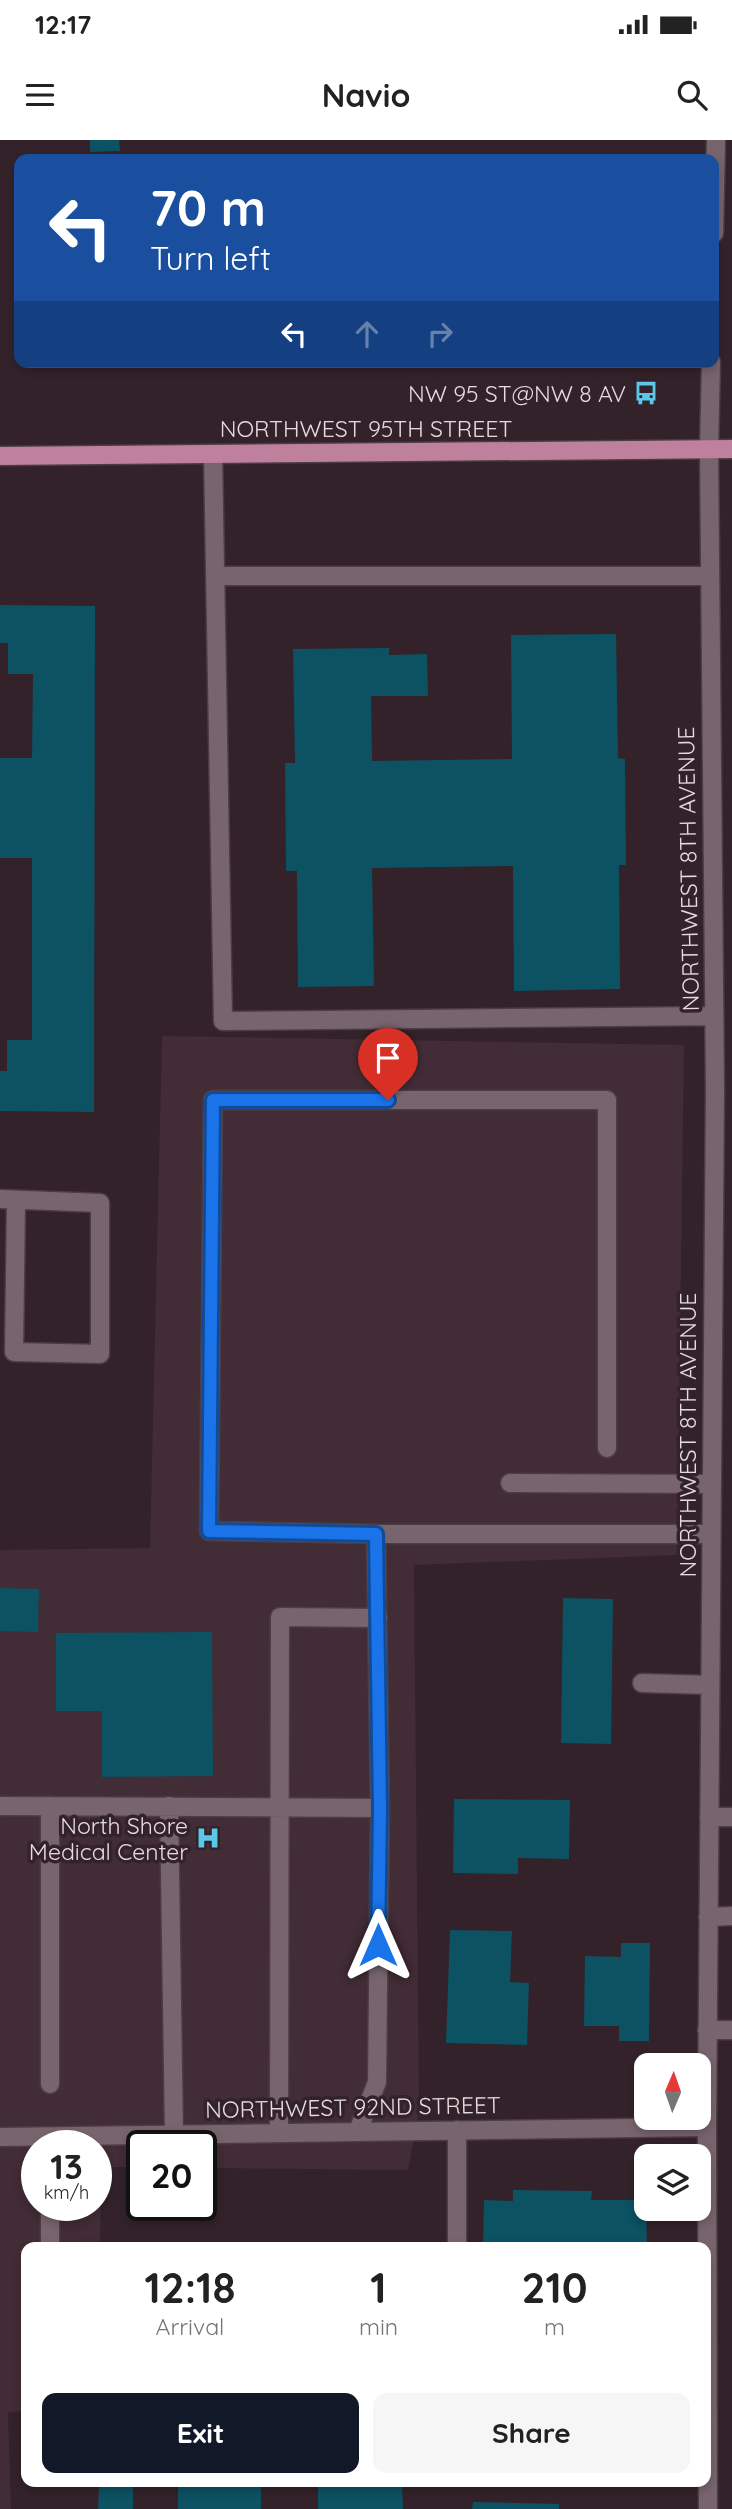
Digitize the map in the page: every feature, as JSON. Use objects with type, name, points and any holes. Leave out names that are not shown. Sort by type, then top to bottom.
[{"type":"main road","name":"NORTHWEST 95TH STREET","points":[[0,456],[732,449]]},
{"type":"street","name":"NORTHWEST 8TH AVENUE","points":[[707,2053],[714,1016],[709,449],[711,368]]},
{"type":"street","points":[[213,454],[223,1021],[714,1016]]},
{"type":"street","points":[[215,576],[710,576]]},
{"type":"street","points":[[607,1448],[607,1100],[213,1100],[209,1531],[711,1534]]},
{"type":"street","points":[[8,1200],[100,1203],[100,1354],[14,1352],[8,1200]]},
{"type":"street","points":[[510,1483],[711,1484]]},
{"type":"street","points":[[358,2132],[377,2082],[380,1808],[376,1534]]},
{"type":"street","points":[[279,2133],[280,1617],[378,1618]]},
{"type":"street","points":[[642,1683],[710,1685]]},
{"type":"street","points":[[0,1805],[380,1808]]},
{"type":"street","points":[[50,1806],[50,2084]]},
{"type":"street","points":[[169,1806],[174,2130]]},
{"type":"street","points":[[709,1817],[732,1817]]},
{"type":"street","points":[[708,1917],[732,1916]]},
{"type":"street","points":[[707,2030],[732,2030]]},
{"type":"street","name":"NORTHWEST 92ND STREET","points":[[217,2134],[634,2128]]},
{"type":"street","points":[[457,2130],[457,2242]]},
{"type":"street","name":"NORTHWEST 8TH AVENUE","points":[[707,2130],[707,2242]]},
{"type":"street","name":"NORTHWEST 92ND STREET","points":[[0,2137],[21,2139]]},
{"type":"street","points":[[50,2221],[50,2242]]},
{"type":"street","name":"NORTHWEST 8TH AVENUE","points":[[708,2487],[708,2509]]},
{"type":"shaded area","name":"North Shore Medical Center","points":[[162,1036],[684,1045],[677,1555],[414,1565],[419,2112],[408,2170],[217,2168],[217,2130],[126,2130],[126,2167],[112,2167],[112,2130],[21,2130],[21,2221],[100,2221],[100,2242],[21,2242],[21,2411],[8,2412],[11,2509],[0,2509],[0,1550],[150,1548]]},
{"type":"building","points":[[90,140],[119,140],[120,151],[90,152]]},
{"type":"building","points":[[0,605],[95,606],[94,1112],[0,1111],[0,1071],[7,1071],[7,1040],[32,1040],[32,858],[0,858],[0,758],[32,758],[33,674],[8,674],[8,643],[0,643]]},
{"type":"building","points":[[616,634],[618,758],[625,759],[626,865],[619,865],[620,989],[514,991],[513,866],[372,868],[374,986],[298,987],[297,871],[286,871],[285,763],[295,763],[293,649],[389,648],[389,655],[427,654],[428,696],[371,696],[372,761],[512,759],[511,635]]},
{"type":"building","points":[[0,1588],[39,1589],[38,1632],[0,1631]]},
{"type":"building","points":[[563,1598],[613,1599],[611,1744],[561,1743]]},
{"type":"building","points":[[212,1632],[213,1776],[102,1777],[102,1711],[56,1711],[56,1633]]},
{"type":"building","points":[[454,1799],[570,1800],[569,1859],[518,1858],[518,1874],[453,1873]]},
{"type":"building","points":[[450,1930],[512,1931],[510,1982],[529,1983],[527,2045],[446,2043]]},
{"type":"building","points":[[621,1943],[650,1943],[649,2041],[619,2041],[619,2026],[584,2026],[585,1956],[621,1957]]},
{"type":"building","points":[[513,2190],[592,2191],[591,2200],[634,2200],[634,2221],[646,2221],[647,2242],[483,2242],[484,2200],[513,2201]]},
{"type":"building","points":[[99,2487],[133,2487],[133,2509],[98,2509]]},
{"type":"building","points":[[178,2487],[261,2487],[261,2509],[178,2509]]},
{"type":"building","points":[[318,2487],[402,2487],[403,2509],[318,2509]]},
{"type":"building","points":[[473,2502],[559,2504],[559,2509],[472,2509]]},
{"type":"place","name":"NW 95 ST@NW 8 AV","points":[[646,393]]},
{"type":"place","name":"North Shore Medical Center","points":[[208,1838]]},
{"type":"route","points":[[378,1945],[380,1808],[376,1534],[209,1531],[213,1100],[388,1100]]}]
